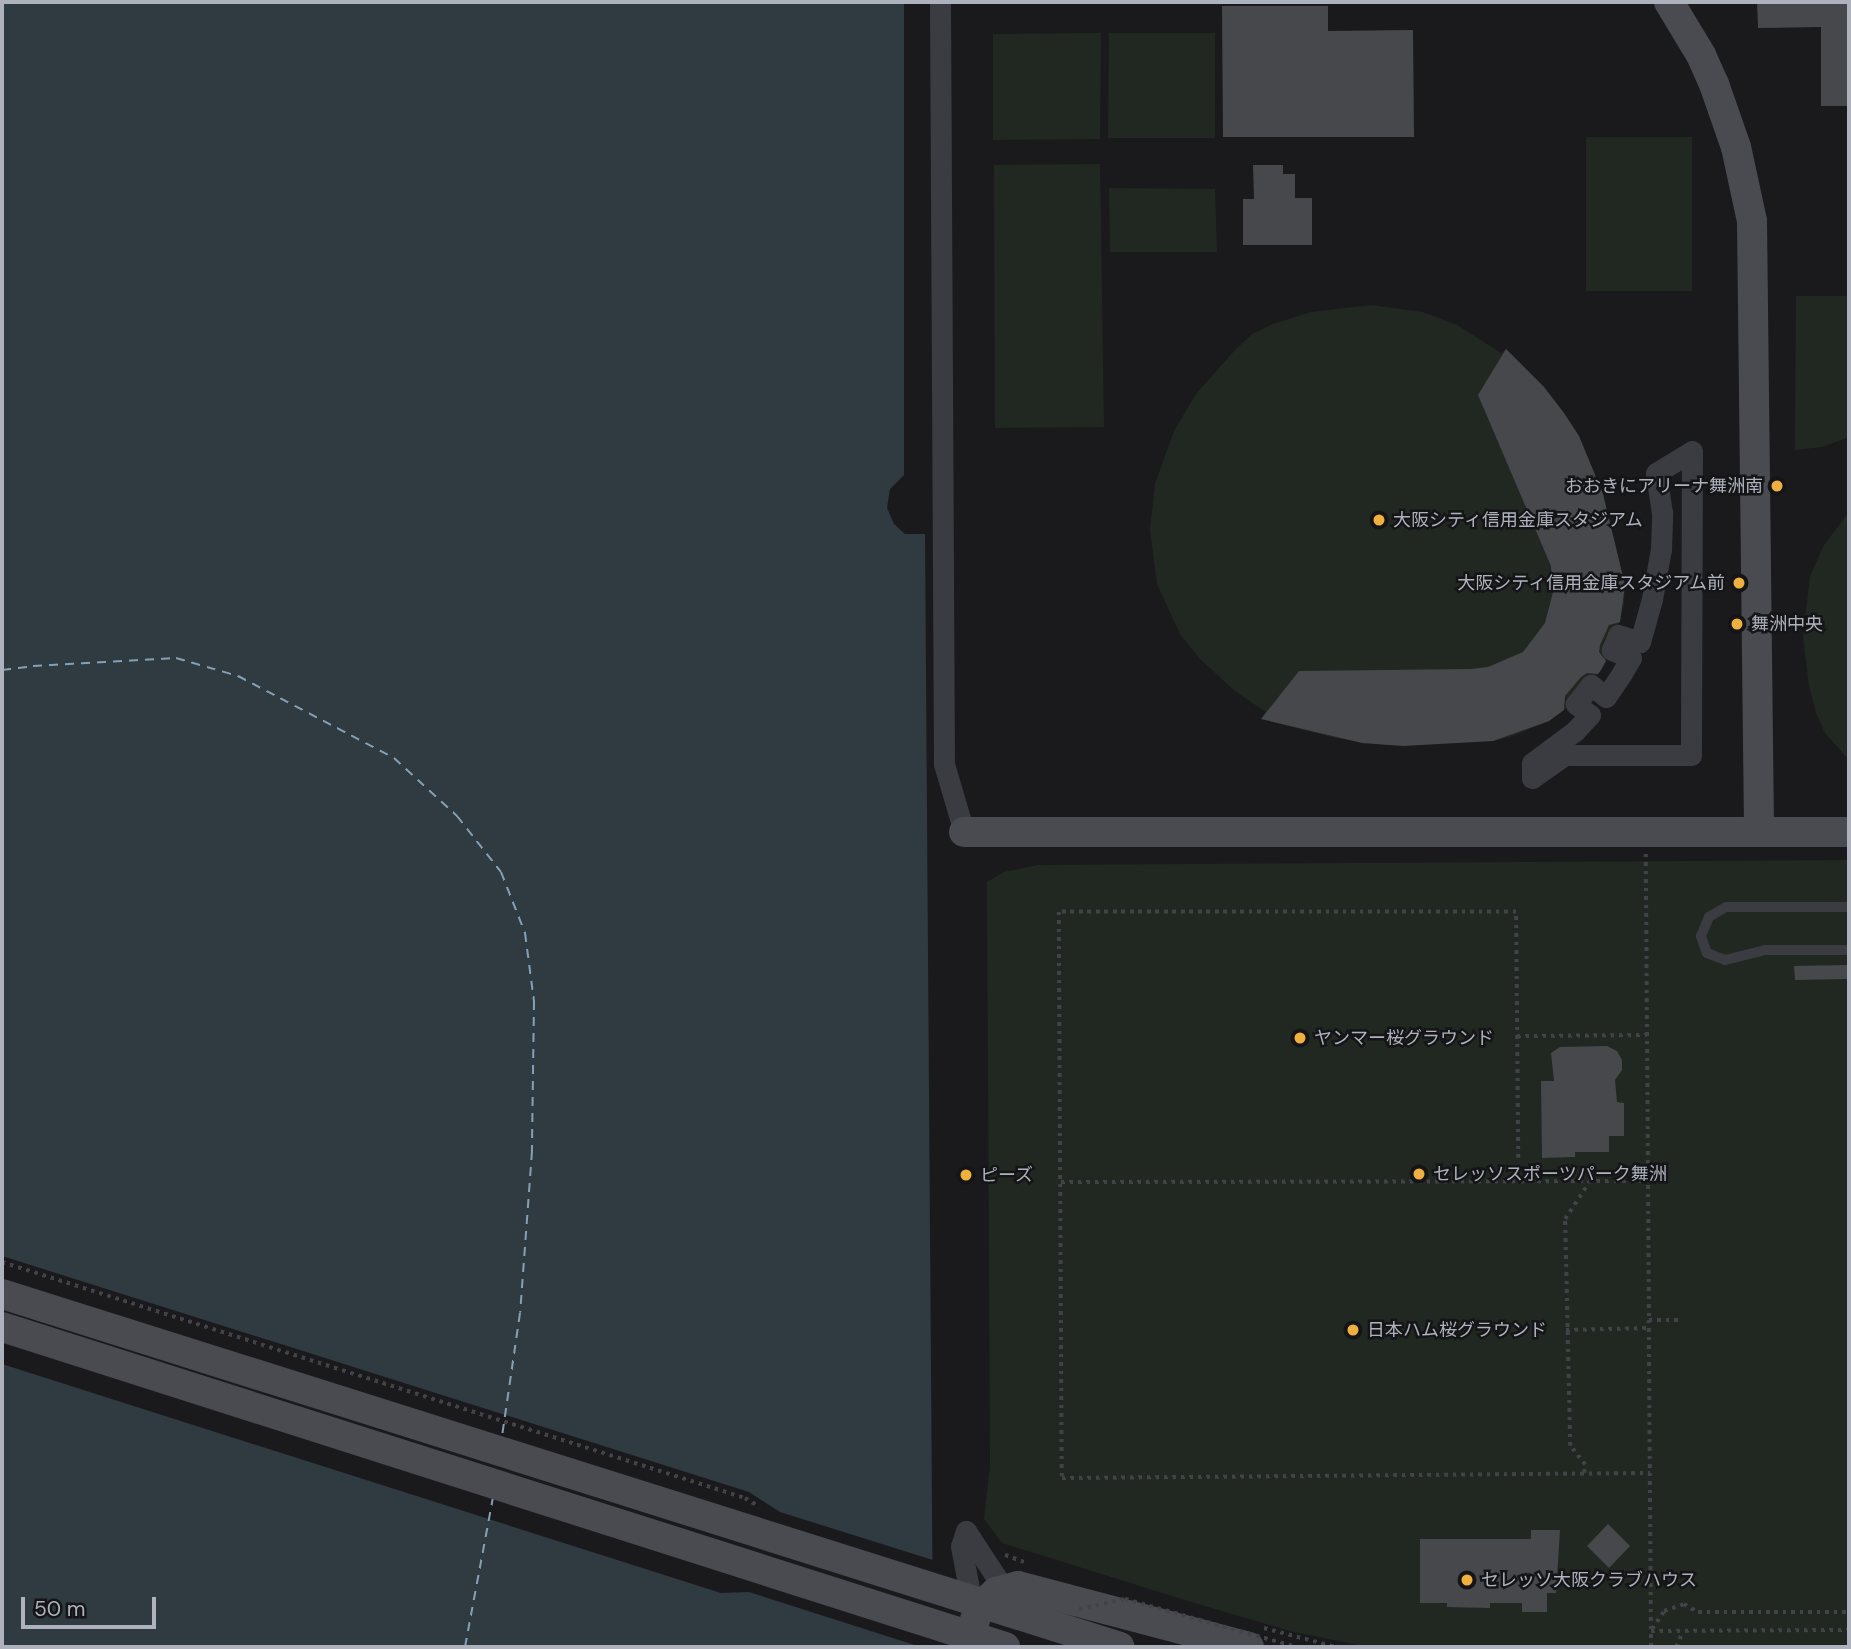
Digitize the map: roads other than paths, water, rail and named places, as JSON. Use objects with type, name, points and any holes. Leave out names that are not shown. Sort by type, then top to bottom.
[{"type":"street","points":[[940,2],[944,764],[964,832],[1849,832]]},
{"type":"street","points":[[1669,2],[1701,55],[1714,84],[1736,147],[1752,221],[1759,832]]},
{"type":"street","points":[[1692,451],[1691,755],[1565,755],[1532,778],[1532,764],[1575,731],[1590,715],[1576,704],[1591,685],[1606,697],[1631,657],[1612,650],[1618,635],[1639,643],[1652,599],[1661,549],[1662,513],[1656,473],[1692,451]]},
{"type":"street","points":[[2,1294],[1119,1647]]},
{"type":"street","points":[[2,1327],[1005,1647]]},
{"type":"street","points":[[974,1633],[961,1546],[966,1531],[1004,1589]]},
{"type":"street","points":[[974,1633],[987,1599],[1004,1589],[1030,1587],[1249,1647]]},
{"type":"lane","points":[[1849,906],[1726,908],[1709,917],[1701,936],[1707,953],[1725,960],[1765,950],[1849,950]]},
{"type":"place","name":"おおきにアリーナ舞洲南","points":[[1777,486]]},
{"type":"place","name":"大阪シティ信用金庫スタジアム","points":[[1379,520]]},
{"type":"place","name":"大阪シティ信用金庫スタジアム前","points":[[1739,583]]},
{"type":"place","name":"舞洲中央","points":[[1737,624]]},
{"type":"place","name":"ヤンマー桜グラウンド","points":[[1300,1038]]},
{"type":"place","name":"セレッソスポーツパーク舞洲","points":[[1419,1174]]},
{"type":"place","name":"ピーズ","points":[[966,1175]]},
{"type":"place","name":"日本ハム桜グラウンド","points":[[1353,1330]]},
{"type":"place","name":"セレッソ大阪クラブハウス","points":[[1467,1580]]}]
